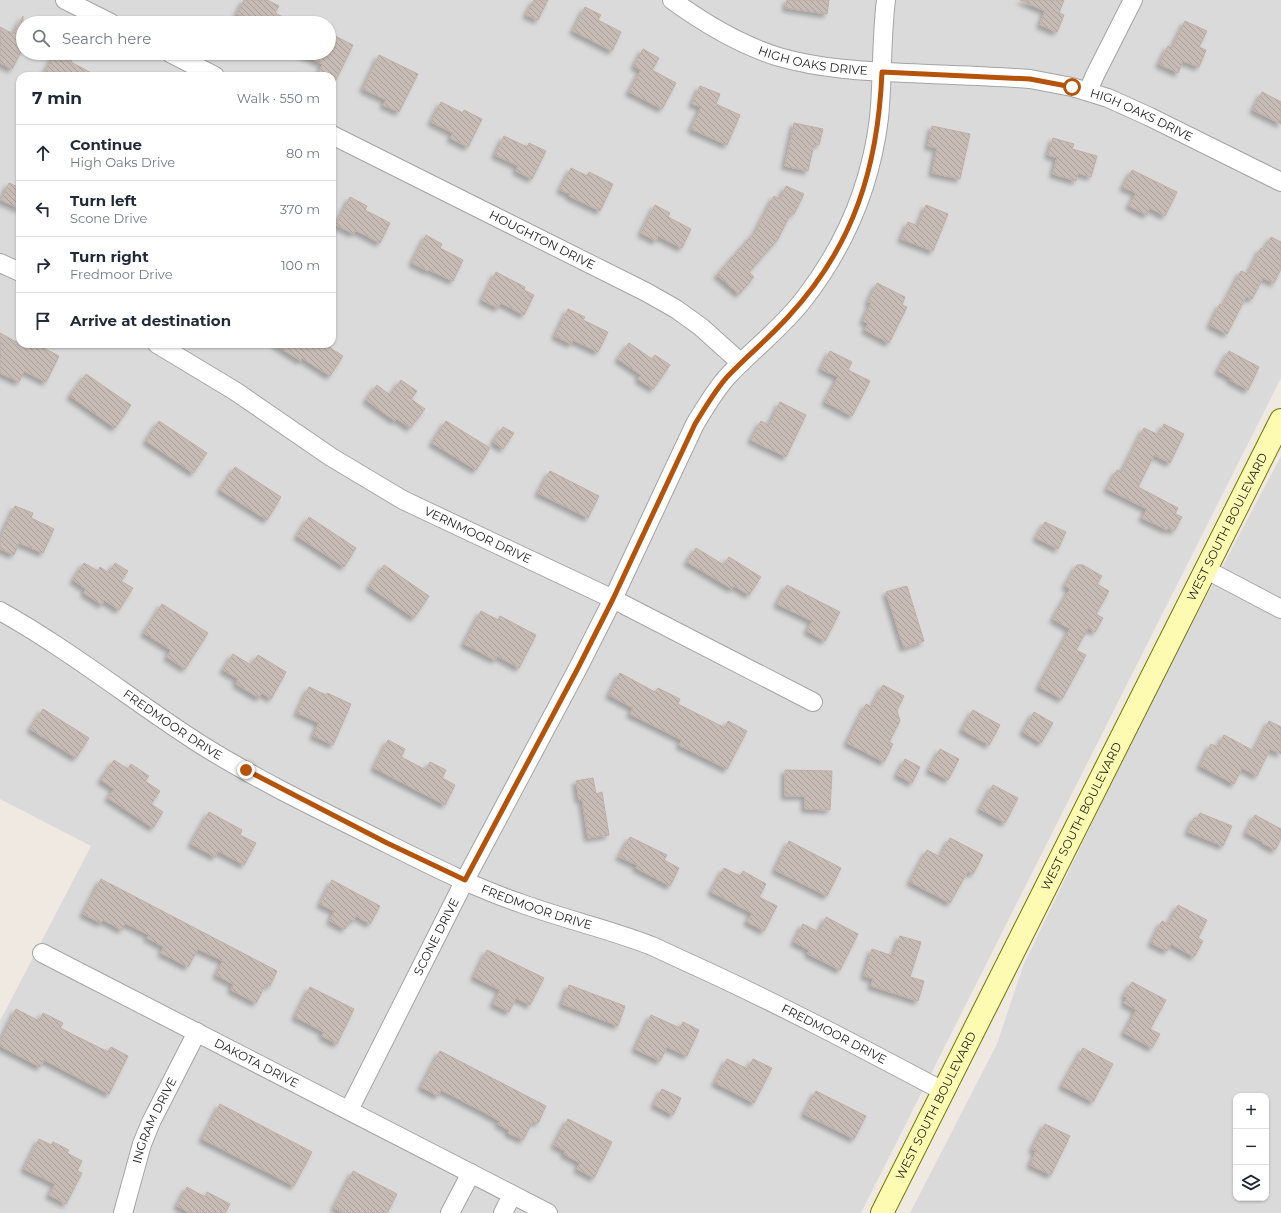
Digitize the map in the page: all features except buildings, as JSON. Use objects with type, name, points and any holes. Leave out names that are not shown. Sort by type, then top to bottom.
[{"type":"street","points":[[65,0],[97,16]]},
{"type":"street","name":"HIGH OAKS DRIVE","points":[[672,0],[695,16],[734,39],[778,57],[830,68],[1030,79],[1088,91],[1139,111],[1281,182]]},
{"type":"street","name":"SCONE DRIVE","points":[[350,1110],[465,880],[613,599],[695,424],[727,377],[788,318],[803,301],[821,277],[836,253],[849,227],[861,196],[876,140],[879,117],[886,0]]},
{"type":"street","points":[[1088,91],[1133,0]]},
{"type":"street","points":[[184,60],[207,72]]},
{"type":"street","name":"HOUGHTON DRIVE","points":[[336,137],[646,292],[701,327],[741,364]]},
{"type":"street","points":[[0,263],[16,270]]},
{"type":"street","name":"VERNMOOR DRIVE","points":[[165,348],[236,391],[331,457],[403,500],[613,599],[813,702]]},
{"type":"street","name":"WEST SOUTH BOULEVARD","points":[[882,1213],[1281,420]]},
{"type":"street","points":[[1205,569],[1281,609]]},
{"type":"street","name":"FREDMOOR DRIVE","points":[[0,611],[43,637],[170,724],[246,770],[387,843],[518,903],[652,946],[762,997],[943,1091]]},
{"type":"street","name":"DAKOTA DRIVE","points":[[42,953],[548,1213]]},
{"type":"street","name":"INGRAM DRIVE","points":[[123,1213],[142,1144],[151,1122],[197,1032]]},
{"type":"street","points":[[450,1213],[471,1173]]},
{"type":"street","points":[[503,1213],[512,1195]]},
{"type":"shaded area","points":[[0,0],[1281,0],[1281,378],[861,1213],[0,1213],[0,1021],[91,846],[0,799]]},
{"type":"shaded area","points":[[1281,456],[1281,1213],[910,1213],[997,1044],[1023,966],[1153,697]]},
{"type":"route","points":[[246,770],[387,843],[465,880],[613,599],[695,424],[727,377],[788,318],[803,301],[821,277],[836,253],[849,227],[869,171],[876,140],[882,72],[1030,79],[1072,87]]}]
